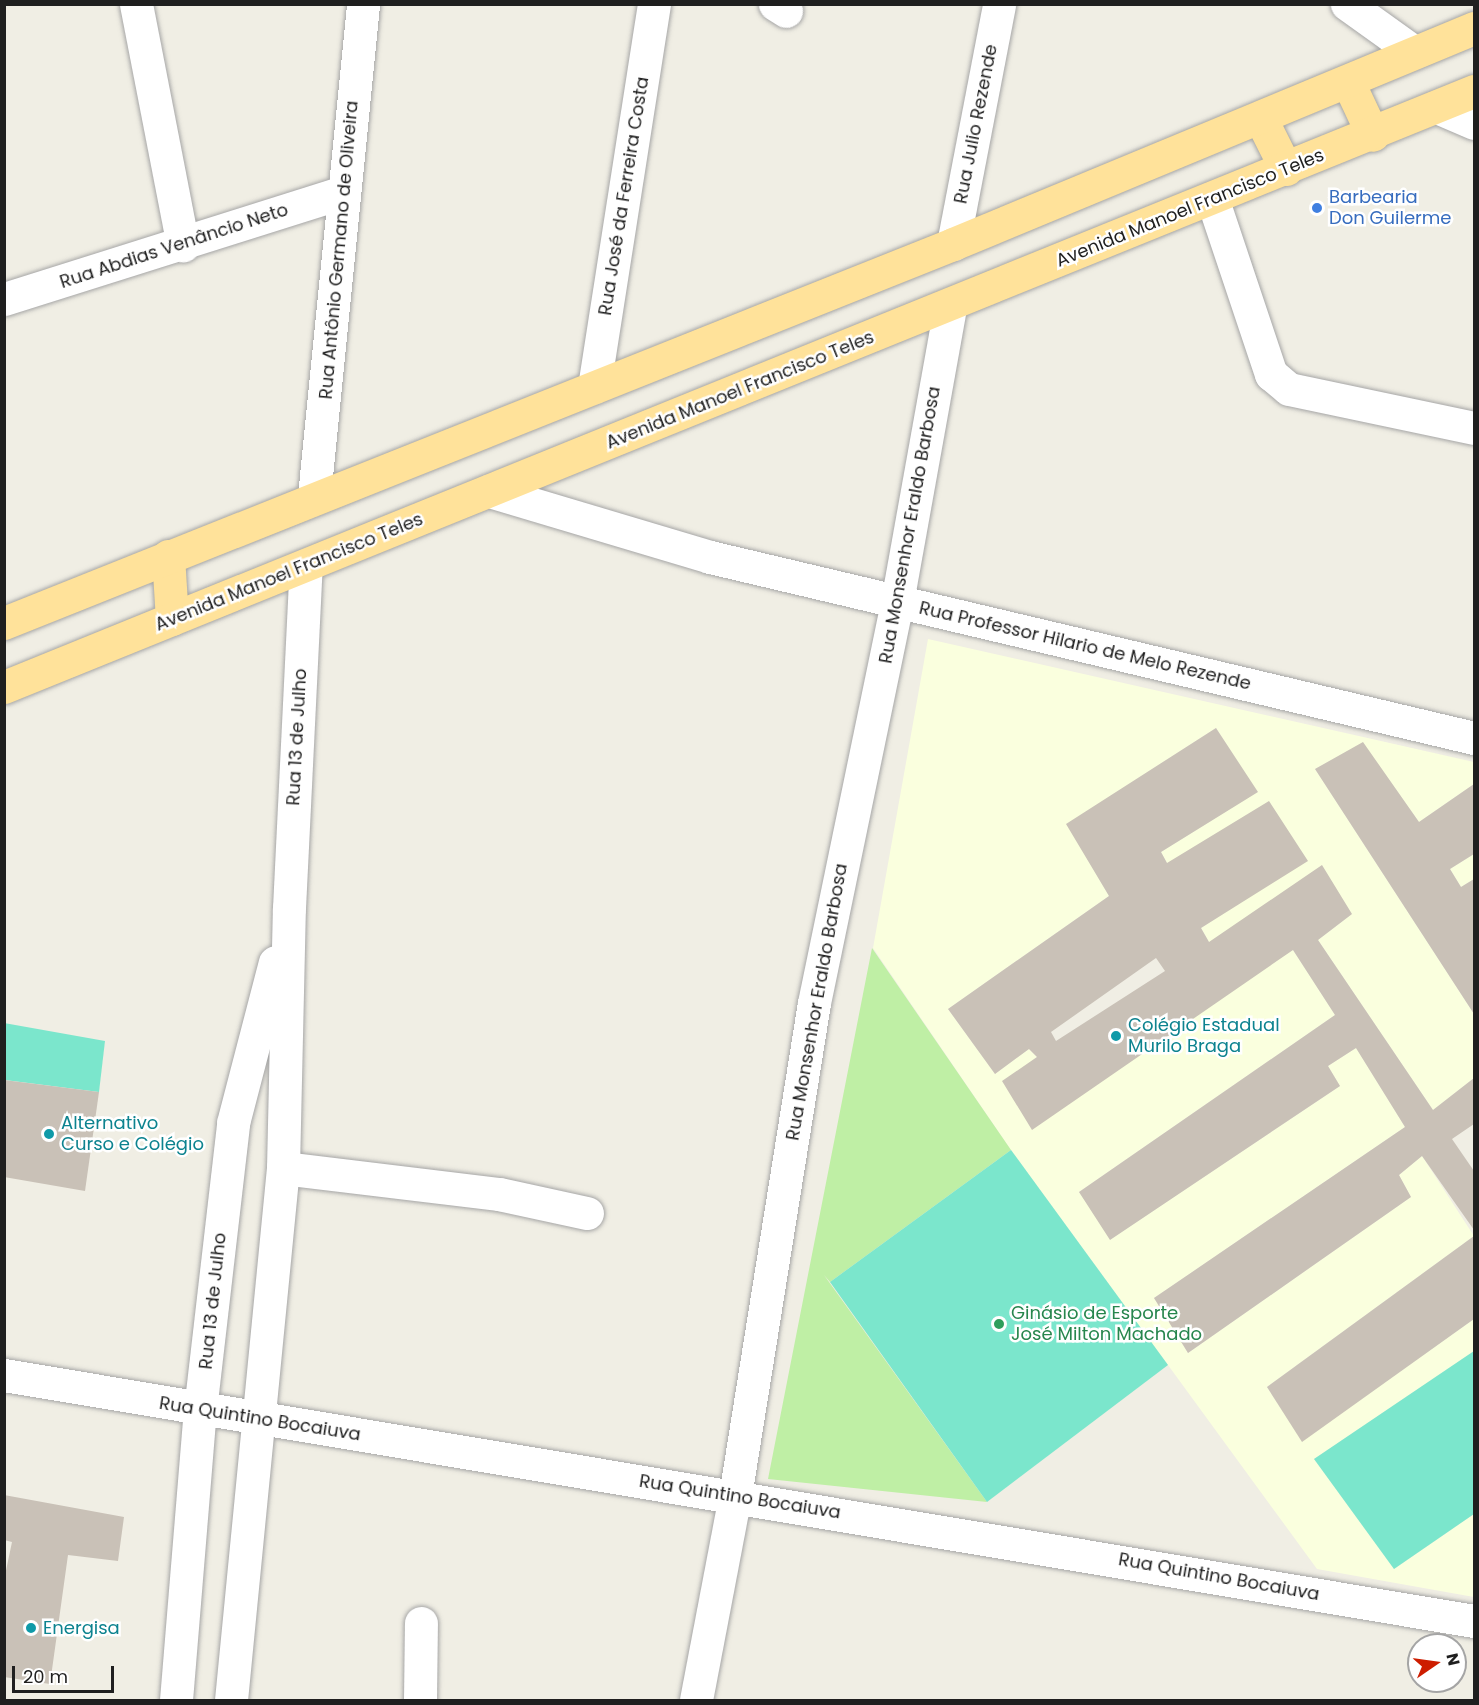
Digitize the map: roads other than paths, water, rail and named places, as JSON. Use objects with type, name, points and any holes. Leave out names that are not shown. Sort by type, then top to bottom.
[{"type":"main road","points":[[4,623],[314,496],[594,387],[1349,84],[1414,52],[1474,28]]},
{"type":"main road","points":[[1349,84],[1373,135]]},
{"type":"main road","name":"Avenida Manoel Francisco Teles","points":[[4,687],[1373,135],[1474,91]]},
{"type":"main road","points":[[1261,119],[1286,169]]},
{"type":"main road","points":[[168,556],[172,619]]},
{"type":"street","points":[[136,4],[183,245]]},
{"type":"street","name":"Rua Antônio Germano de Oliveira","points":[[314,496],[363,4]]},
{"type":"street","name":"Rua José da Ferreira Costa","points":[[594,387],[654,4]]},
{"type":"street","name":"Rua Julio Rezende","points":[[952,244],[999,4]]},
{"type":"street","points":[[1347,4],[1414,52]]},
{"type":"street","points":[[1437,107],[1474,123]]},
{"type":"street","name":"Rua Abdias Venâncio Neto","points":[[4,299],[183,245],[344,192]]},
{"type":"street","points":[[1212,198],[1271,374],[1289,389],[1474,428]]},
{"type":"street","name":"Rua Monsenhor Eraldo Barbosa","points":[[696,1701],[735,1496],[814,1003],[897,602],[950,306]]},
{"type":"street","name":"Rua Professor Hilario de Melo Rezende","points":[[489,491],[710,557],[1474,738]]},
{"type":"street","name":"Rua 13 de Julho","points":[[231,1701],[283,1168],[289,908],[306,566]]},
{"type":"street","name":"Rua 13 de Julho","points":[[176,1701],[200,1410],[233,1123],[289,908]]},
{"type":"street","points":[[283,1168],[499,1194],[587,1213]]},
{"type":"street","name":"Rua Quintino Bocaiuva","points":[[4,1375],[200,1410],[735,1496],[1474,1621]]},
{"type":"street","points":[[420,1701],[421,1623]]},
{"type":"place","name":"Barbearia Don Guilerme","points":[[1317,208]]},
{"type":"place","name":"Colégio Estadual Murilo Braga","points":[[1116,1036]]},
{"type":"place","name":"Alternativo Curso e Colégio","points":[[49,1134]]},
{"type":"place","name":"Ginásio de Esporte José Milton Machado","points":[[999,1324]]},
{"type":"place","name":"Energisa","points":[[31,1628]]}]
